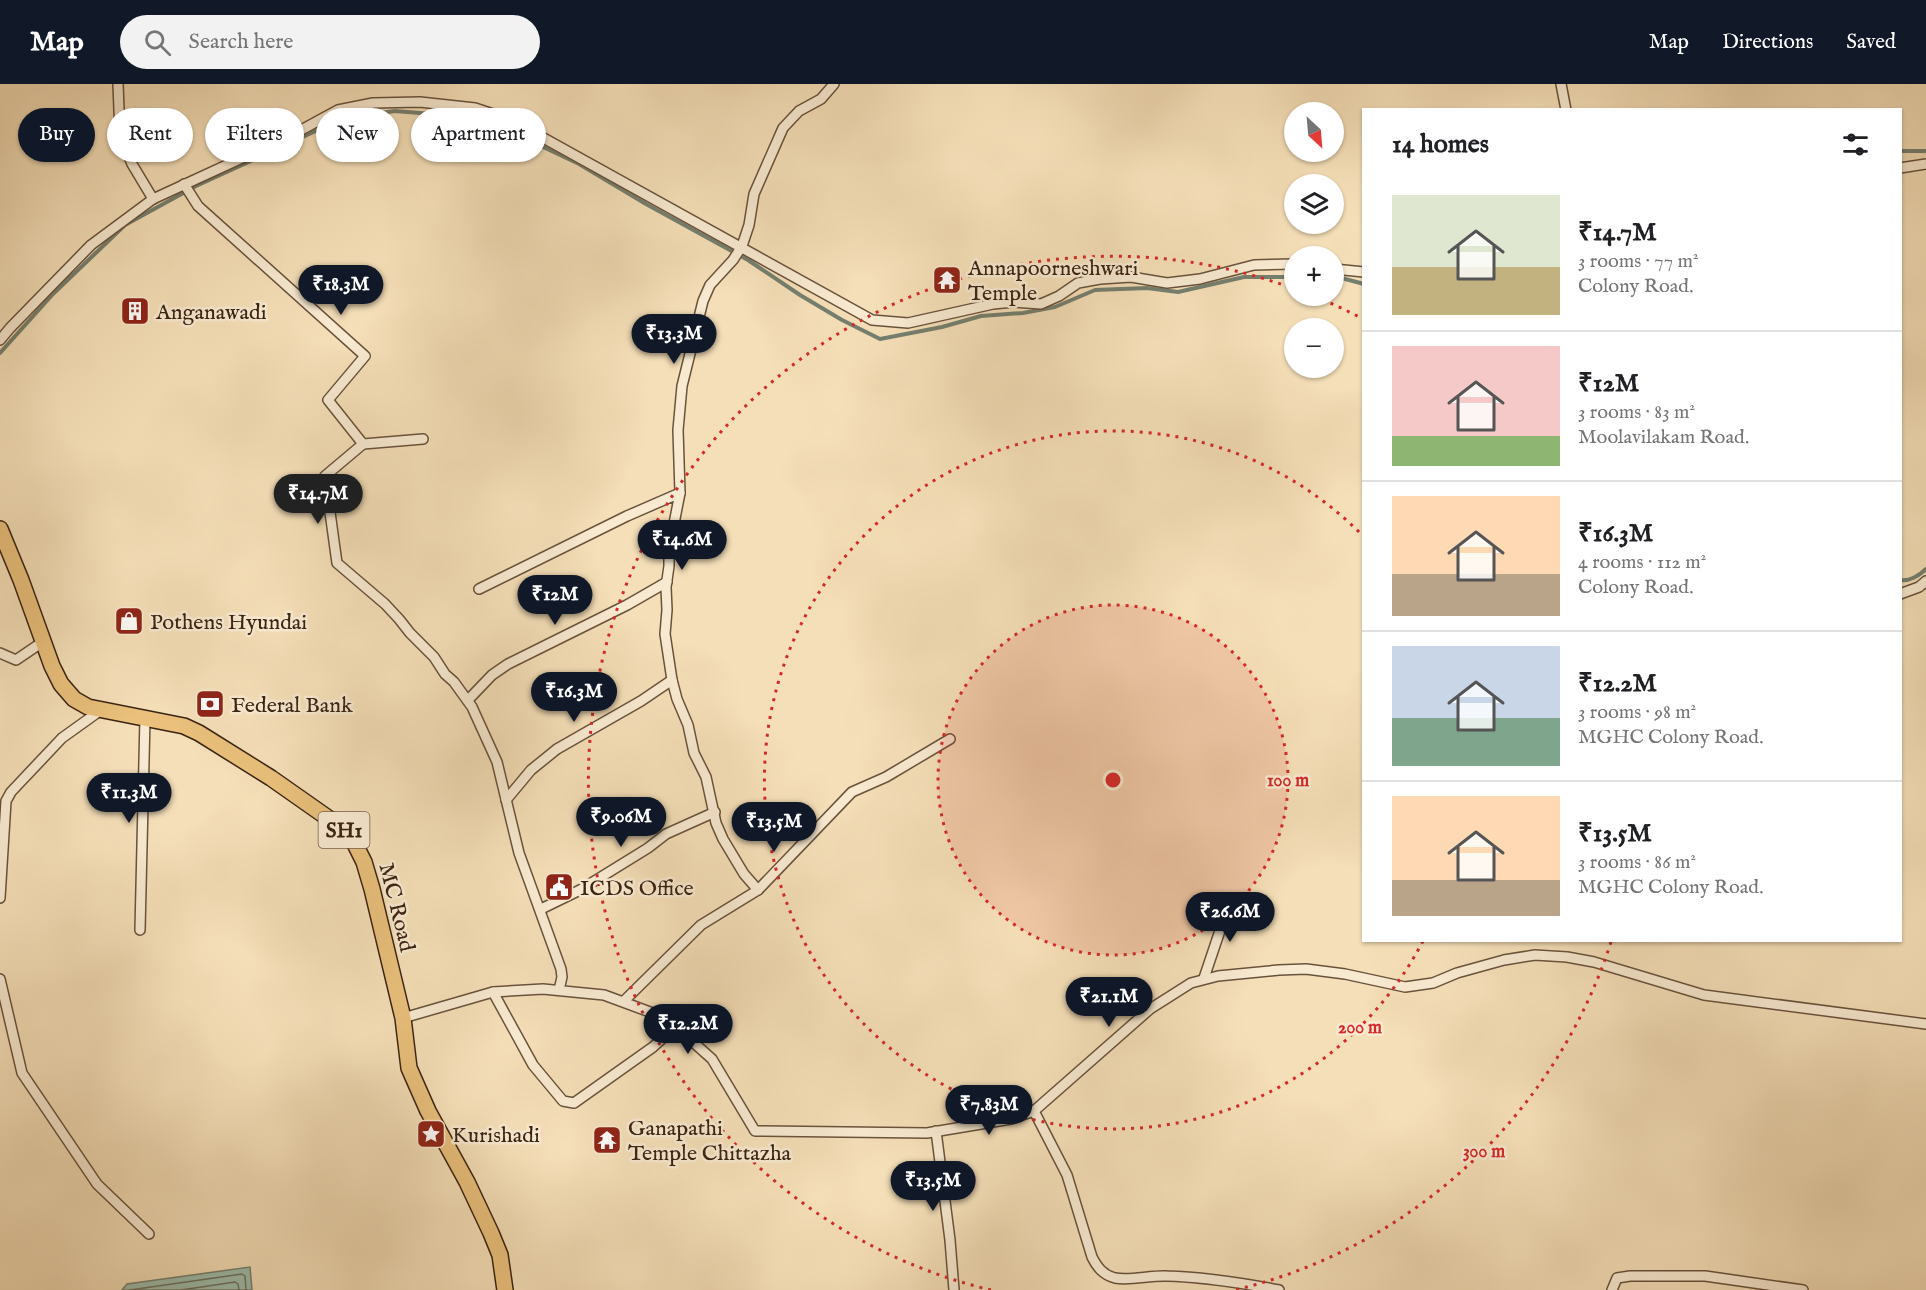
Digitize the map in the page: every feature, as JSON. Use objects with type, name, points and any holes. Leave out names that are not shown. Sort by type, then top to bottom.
[{"type":"main road","name":"MC Road","points":[[0,529],[52,666],[60,684],[74,699],[88,707],[184,726],[199,733],[271,778],[343,828],[356,844],[364,862],[403,1018],[409,1068],[428,1111],[467,1182],[491,1233],[500,1255],[505,1290]]},
{"type":"street","points":[[118,84],[120,135],[132,164],[153,199]]},
{"type":"street","points":[[758,890],[744,874],[716,823],[706,777],[694,753],[688,725],[677,699],[665,634],[669,549],[680,493],[678,430],[682,386],[706,293],[740,249],[749,225],[754,194],[783,128],[799,111],[821,99],[834,84]]},
{"type":"street","points":[[1561,84],[1566,108]]},
{"type":"street","points":[[0,340],[91,245],[153,199],[292,135],[338,110],[373,103],[431,103],[475,108],[511,120],[740,249],[872,320],[908,323],[993,304],[1014,302],[1041,304],[1059,296],[1078,283],[1100,279],[1131,277],[1167,282],[1200,279],[1254,265],[1284,264]]},
{"type":"street","points":[[1902,168],[1926,164]]},
{"type":"street","points":[[184,184],[198,206],[365,356],[328,400],[363,444]]},
{"type":"street","points":[[1344,270],[1362,272]]},
{"type":"street","points":[[423,439],[363,444],[325,476],[338,563],[385,603],[434,657],[445,674],[468,700],[476,715],[497,762],[519,853],[561,969],[559,990]]},
{"type":"street","points":[[479,589],[627,516],[680,493]]},
{"type":"street","points":[[1902,593],[1919,587],[1926,581]]},
{"type":"street","points":[[468,700],[492,675],[508,664],[627,605],[667,582]]},
{"type":"street","points":[[0,653],[16,660],[44,641]]},
{"type":"street","points":[[506,800],[531,770],[557,749],[641,701],[672,680]]},
{"type":"street","points":[[0,898],[6,801],[11,792],[62,738],[101,710]]},
{"type":"street","points":[[140,930],[145,718]]},
{"type":"street","points":[[624,1001],[701,925],[758,890],[852,792],[886,777],[950,739]]},
{"type":"street","points":[[541,909],[580,890],[648,848],[666,834],[700,824],[715,812]]},
{"type":"street","points":[[1204,978],[1231,898]]},
{"type":"street","points":[[403,1018],[493,992],[543,989],[604,995],[666,1018],[676,1026],[712,1059],[755,1131],[927,1133],[1011,1119],[1034,1111],[1150,1009],[1191,983],[1204,978],[1306,969],[1345,974],[1405,987],[1433,983],[1457,973],[1524,956],[1567,957],[1604,964],[1704,995],[1926,1024]]},
{"type":"street","points":[[0,979],[22,1073],[97,1184],[149,1234]]},
{"type":"street","points":[[493,992],[533,1065],[563,1101],[574,1103],[654,1047],[676,1026]]},
{"type":"street","points":[[1034,1111],[1066,1175],[1092,1257],[1097,1267],[1106,1275],[1118,1279],[1166,1276],[1237,1282],[1279,1290]]},
{"type":"street","points":[[936,1131],[954,1290]]},
{"type":"street","points":[[1612,1290],[1617,1278],[1630,1276],[1705,1276],[1803,1290]]},
{"type":"water","points":[[250,1267],[252,1290],[122,1290],[127,1284]]},
{"type":"waterway","points":[[0,353],[53,294],[125,225],[196,186],[344,118],[395,111],[445,115],[486,123],[518,135],[579,164],[748,260],[842,320],[880,339],[942,327],[981,316],[1023,313],[1055,307],[1095,290],[1147,288],[1178,292],[1244,277],[1284,277]]},
{"type":"waterway","points":[[1902,151],[1926,151]]},
{"type":"waterway","points":[[1344,279],[1362,283]]},
{"type":"waterway","points":[[1902,580],[1914,578],[1926,569]]},
{"type":"place","name":"Annapoorneshwari Temple","points":[[947,280]]},
{"type":"place","name":"Anganawadi","points":[[135,311]]},
{"type":"place","name":"Pothens Hyundai","points":[[129,621]]},
{"type":"place","name":"Federal Bank","points":[[210,704]]},
{"type":"place","name":"ICDS Office","points":[[559,887]]},
{"type":"place","name":"Kurishadi","points":[[431,1134]]},
{"type":"place","name":"Ganapathi Temple Chittazha","points":[[607,1140]]}]
